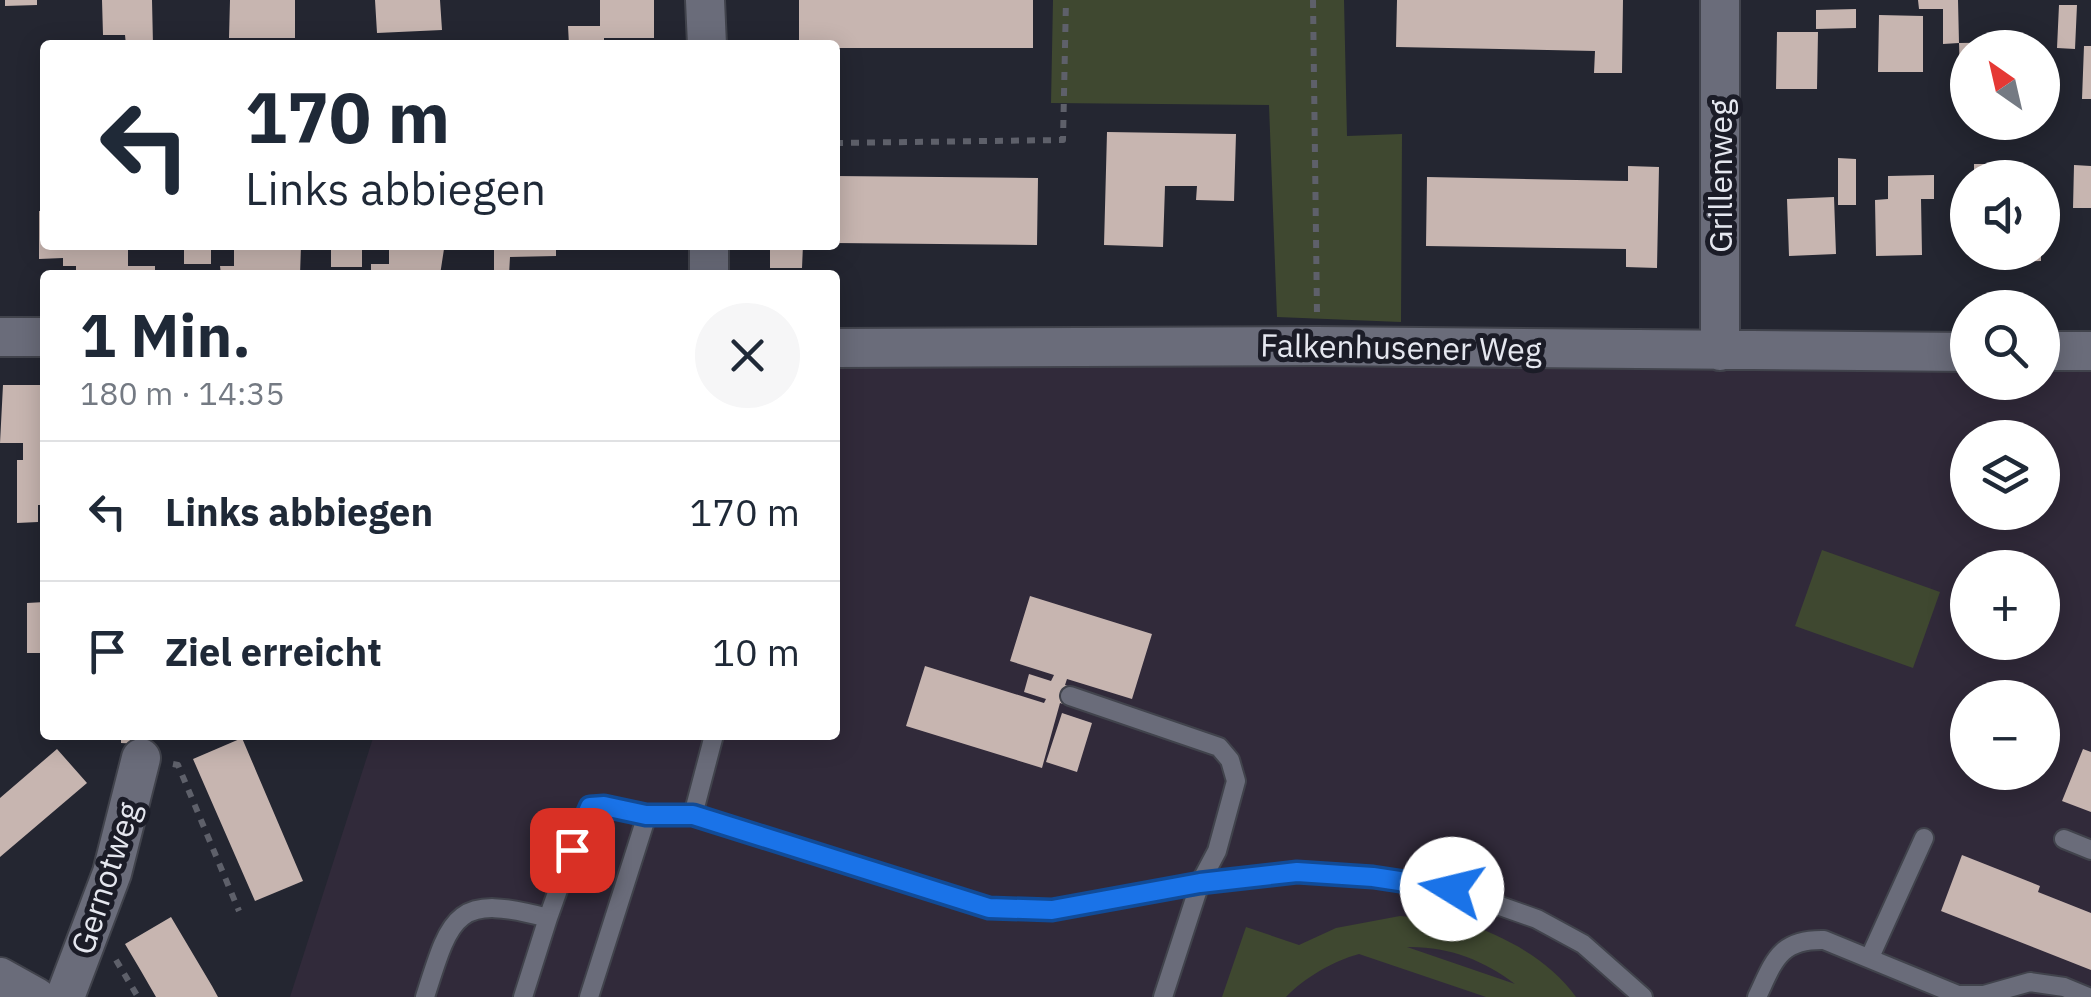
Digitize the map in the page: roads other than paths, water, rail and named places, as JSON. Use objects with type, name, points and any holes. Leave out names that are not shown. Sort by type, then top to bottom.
[{"type":"street","points":[[705,0],[707,40]]},
{"type":"street","name":"Grillenweg","points":[[1720,0],[1720,351]]},
{"type":"street","points":[[0,337],[40,337]]},
{"type":"street","name":"Falkenhusener Weg","points":[[840,348],[1317,346],[1950,352]]},
{"type":"street","points":[[2060,351],[2091,351]]},
{"type":"street","name":"Gernotweg","points":[[65,997],[112,873],[141,758]]},
{"type":"street","points":[[0,977],[36,997]]},
{"type":"lane","points":[[1070,696],[1219,747],[1230,760],[1236,782],[1217,850],[1200,883],[1163,997]]},
{"type":"lane","points":[[693,815],[713,740]]},
{"type":"lane","points":[[523,997],[584,817],[590,807],[604,806],[646,815],[693,815],[989,908],[1052,910],[1200,883],[1297,872],[1373,877],[1452,889],[1537,920],[1583,944],[1643,997]]},
{"type":"lane","points":[[589,997],[646,815]]},
{"type":"lane","points":[[1870,957],[1924,838]]},
{"type":"lane","points":[[2064,840],[2091,850]]},
{"type":"lane","points":[[424,997],[444,938],[461,916],[489,906],[548,918]]},
{"type":"lane","points":[[1757,997],[1782,950],[1804,940],[1824,940],[1958,995],[1984,995],[2030,982],[2064,987],[2088,997]]}]
